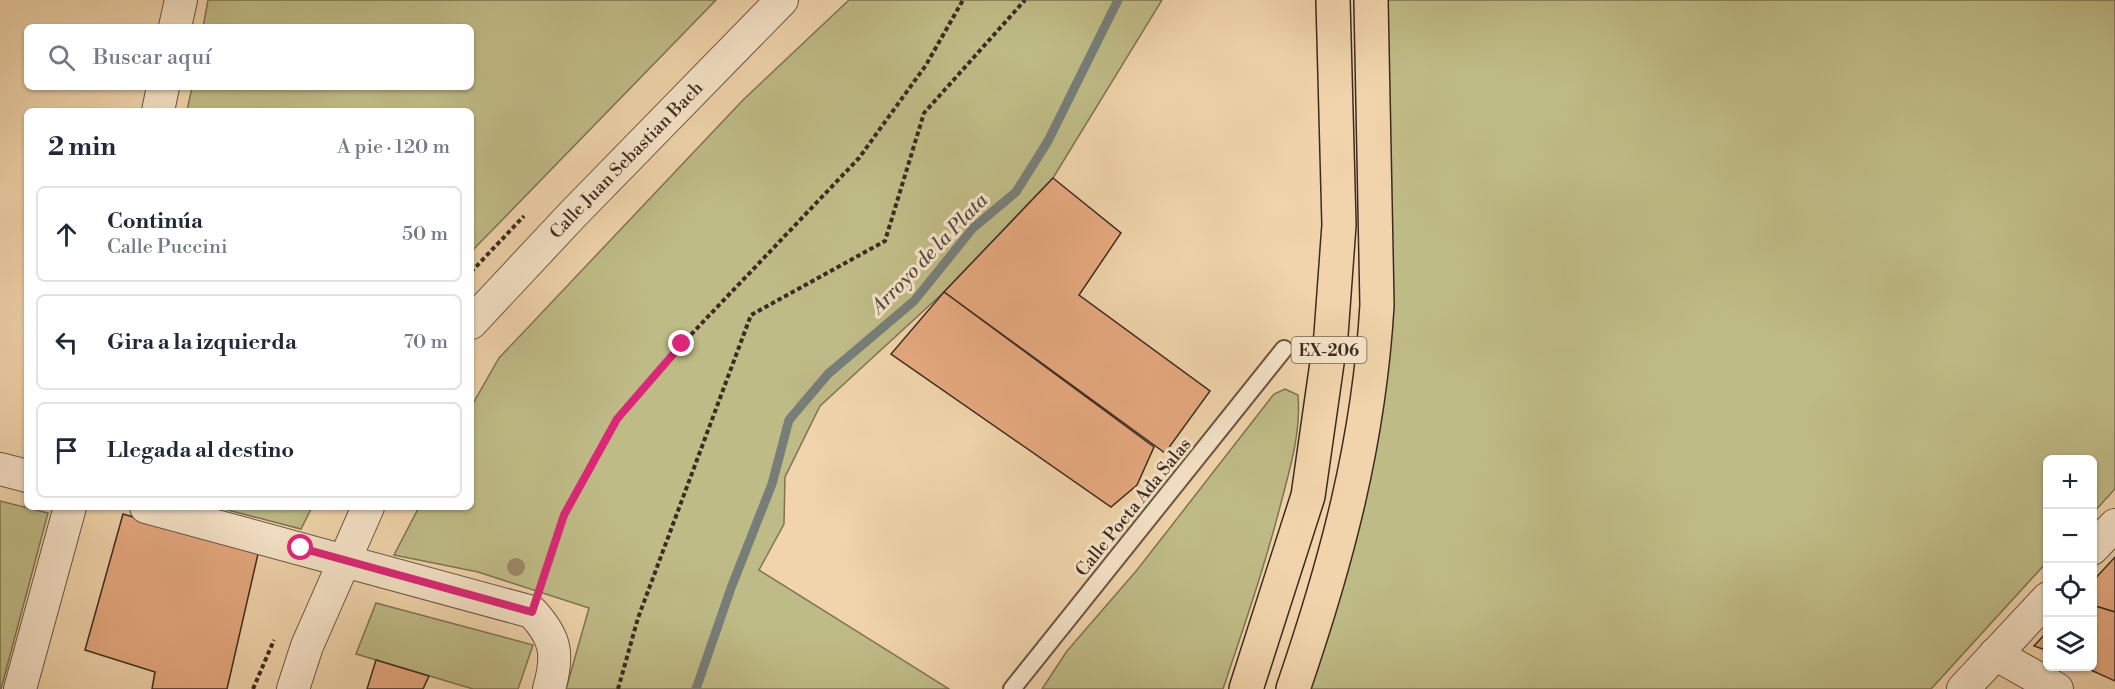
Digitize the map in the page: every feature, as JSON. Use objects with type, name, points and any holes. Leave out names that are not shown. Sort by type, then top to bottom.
[{"type":"main road","name":"EX-206","points":[[1246,689],[1308,496],[1331,335],[1340,225],[1333,0]]},
{"type":"main road","points":[[1293,689],[1344,528],[1365,431],[1374,356],[1377,305],[1371,0]]},
{"type":"street","points":[[176,24],[180,0]]},
{"type":"street","name":"Calle Juan Sebastian Bach","points":[[474,320],[573,214],[782,0]]},
{"type":"street","points":[[159,108],[162,90]]},
{"type":"street","points":[[0,469],[24,475]]},
{"type":"street","points":[[20,689],[69,510]]},
{"type":"street","points":[[157,510],[345,559],[540,620],[556,650],[549,689]]},
{"type":"street","points":[[293,689],[308,646],[367,510]]},
{"type":"street","points":[[2097,544],[2115,525]]},
{"type":"street","points":[[1963,689],[2043,602]]},
{"type":"street","points":[[1995,654],[2057,689]]},
{"type":"lane","name":"Calle Poeta Ada Salas","points":[[1012,689],[1284,349]]},
{"type":"path","points":[[540,620],[564,515],[617,419],[682,344],[859,158],[926,64],[963,0]]},
{"type":"path","points":[[618,689],[638,618],[751,315],[885,242],[924,113],[1025,0]]},
{"type":"path","points":[[253,689],[276,634]]},
{"type":"shaded area","points":[[208,0],[716,0],[474,249],[474,108],[188,108],[191,90],[474,90],[474,24],[204,24]]},
{"type":"shaded area","points":[[849,0],[1162,0],[1053,178],[944,292],[820,406],[785,477],[784,524],[759,570],[949,689],[566,689],[589,608],[478,572],[394,555],[417,510],[474,510],[474,402],[499,358],[743,100]]},
{"type":"shaded area","points":[[1383,0],[2115,0],[2115,489],[2097,509],[2097,455],[2043,455],[2043,566],[1931,689],[1283,689],[1355,430]]},
{"type":"shaded area","points":[[1285,389],[1298,395],[1295,448],[1269,547],[1223,689],[1042,689],[1067,651],[1137,570],[1274,394]]},
{"type":"shaded area","points":[[0,501],[24,507],[24,510],[48,513],[0,689]]},
{"type":"shaded area","points":[[228,510],[310,510],[301,529]]},
{"type":"shaded area","points":[[376,603],[533,645],[518,689],[473,689],[356,654]]},
{"type":"building","points":[[1053,178],[1121,233],[1079,295],[1210,391],[1165,453],[944,292]]},
{"type":"building","points":[[944,292],[1154,447],[1137,485],[1111,507],[891,354]]},
{"type":"building","points":[[123,514],[258,554],[227,689],[152,689],[155,672],[85,650]]},
{"type":"building","points":[[2115,557],[2115,612],[2097,607],[2097,577]]},
{"type":"building","points":[[2097,607],[2115,612],[2115,681],[2093,671],[2097,671]]},
{"type":"building","points":[[2043,636],[2043,649],[2034,646]]},
{"type":"building","points":[[376,660],[429,676],[423,689],[367,689]]},
{"type":"waterway","name":"Arroyo de la Plata","points":[[696,689],[731,588],[772,484],[789,420],[828,374],[914,301],[973,228],[1016,192],[1048,141],[1118,0]]},
{"type":"route","points":[[301,548],[507,603],[532,612],[564,515],[617,419],[682,344]]}]
